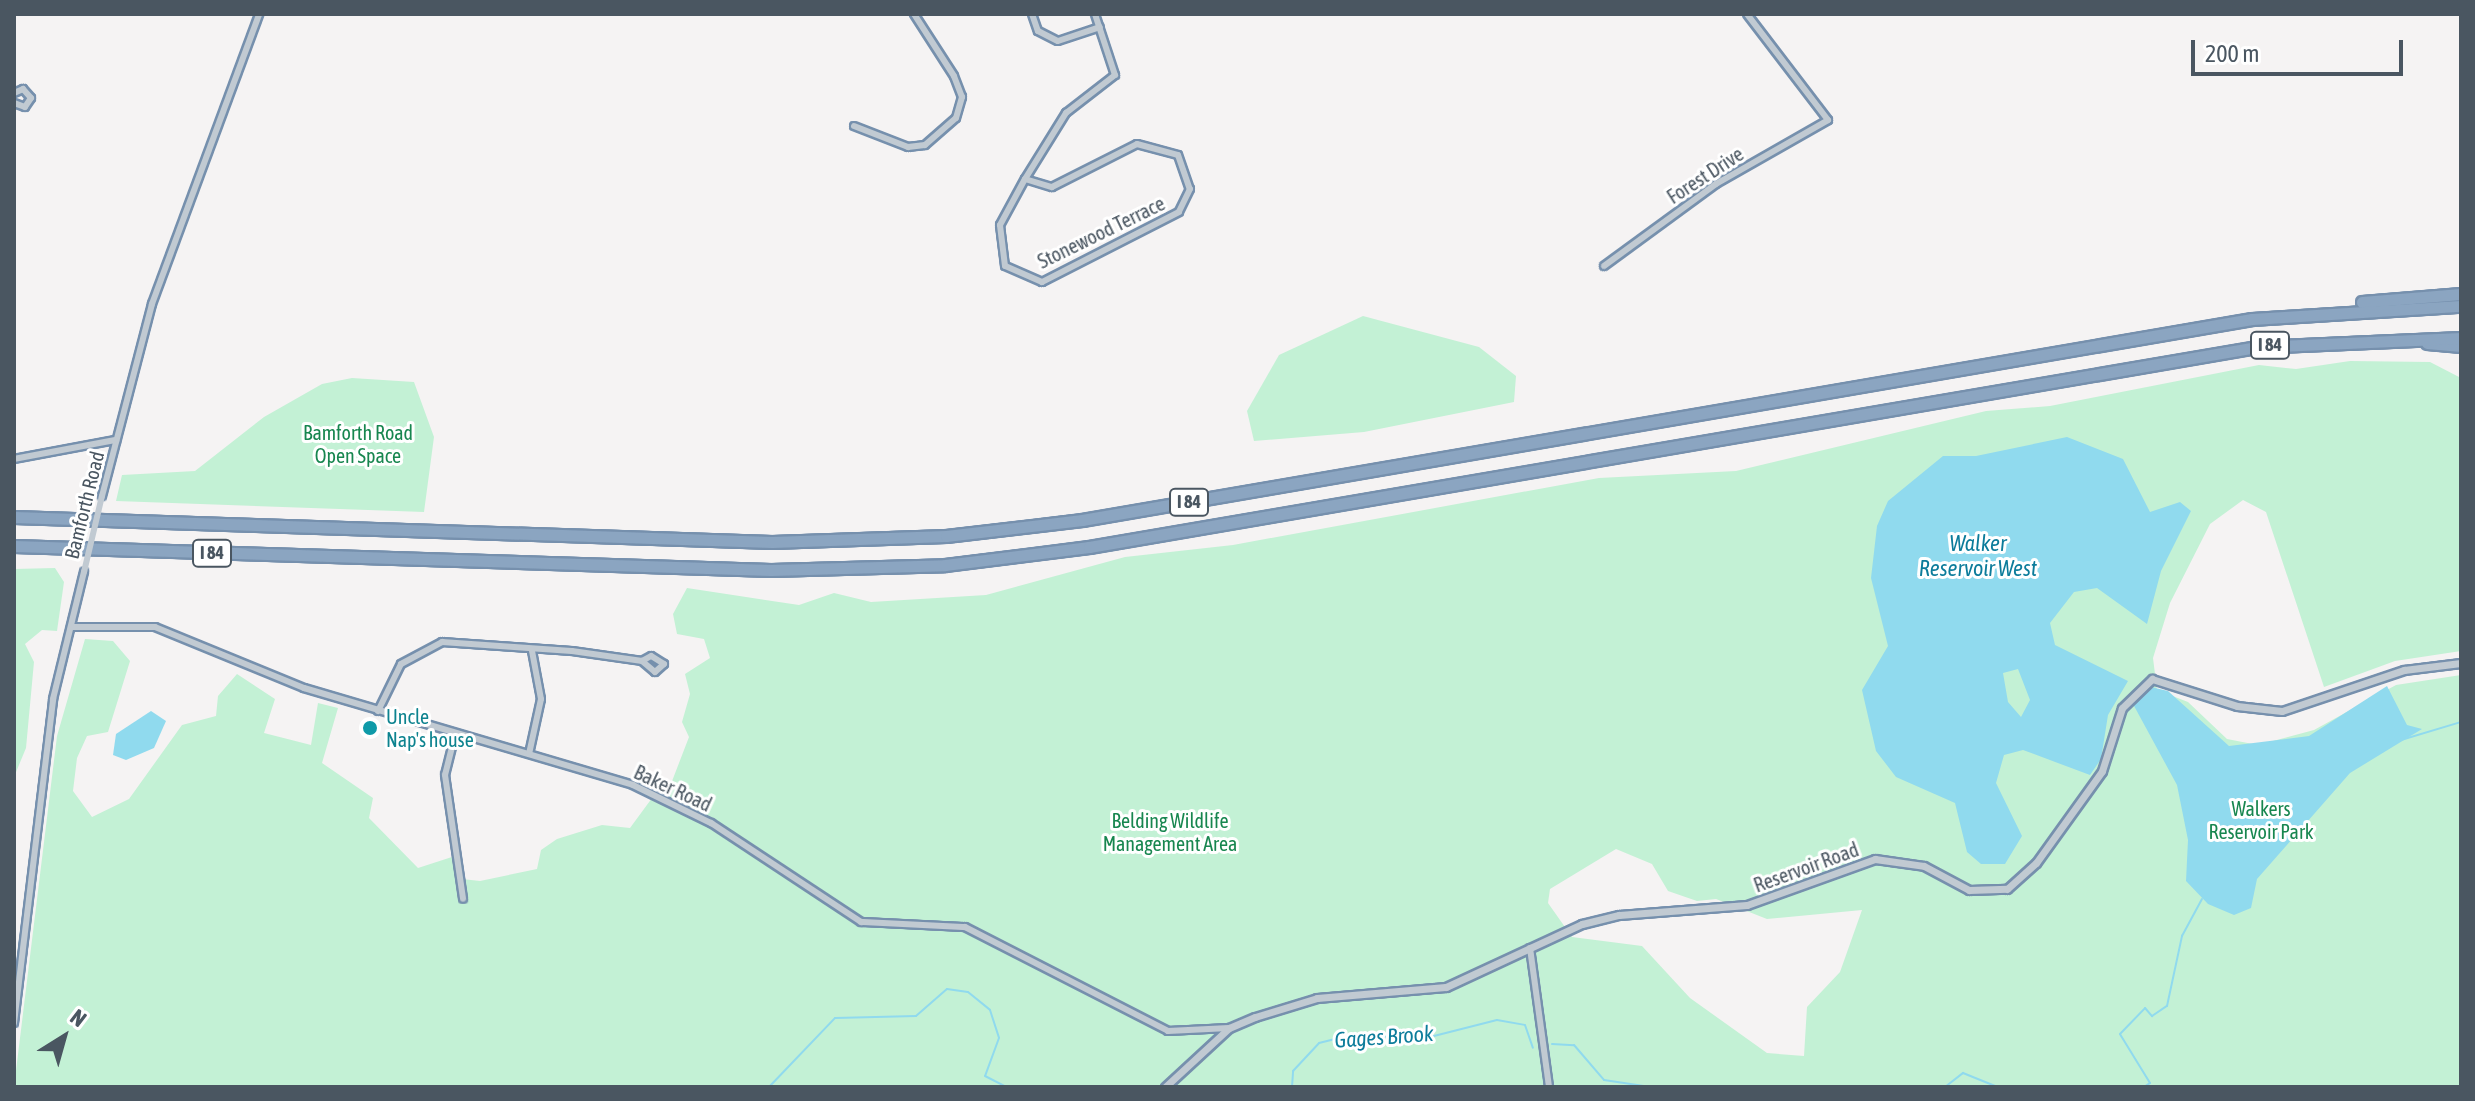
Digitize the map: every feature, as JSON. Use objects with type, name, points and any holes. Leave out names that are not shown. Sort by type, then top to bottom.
[{"type":"highway","points":[[2350,308],[2375,299],[2461,294]]},
{"type":"highway","name":"I 84","points":[[14,517],[772,542],[970,534],[2350,308],[2461,306]]},
{"type":"highway","points":[[2407,336],[2461,346]]},
{"type":"highway","name":"I 84","points":[[14,546],[771,570],[945,565],[1089,547],[2248,348],[2407,336],[2461,338]]},
{"type":"street","name":"Bamforth Road","points":[[14,1023],[53,699],[102,496],[152,304],[259,14]]},
{"type":"street","points":[[854,126],[908,147],[925,145],[956,118],[962,97],[954,76],[914,14]]},
{"type":"street","points":[[1032,14],[1038,31],[1058,41],[1100,27],[1095,14]]},
{"type":"street","name":"Forest Drive","points":[[1604,266],[1716,184],[1828,120],[1747,14]]},
{"type":"street","name":"Stonewood Terrace","points":[[1025,179],[1052,187],[1137,144],[1178,155],[1190,189],[1179,212],[1042,282],[1005,266],[997,245],[1003,218],[1051,132],[1115,75],[1100,27]]},
{"type":"street","points":[[14,93],[23,89],[31,98],[25,107],[14,103]]},
{"type":"street","points":[[14,459],[116,440]]},
{"type":"street","name":"Baker Road","points":[[71,627],[155,627],[378,711],[529,754],[673,802],[861,922],[965,927],[1168,1031],[1229,1028]]},
{"type":"street","points":[[378,711],[401,664],[420,650],[466,638],[532,651],[642,661]]},
{"type":"street","points":[[529,754],[541,699],[532,651]]},
{"type":"street","name":"Reservoir Road","points":[[1165,1087],[1229,1028],[1317,998],[1446,987],[1530,948],[1619,915],[1747,905],[1875,859],[1924,866],[1969,890],[2007,889],[2036,863],[2102,771],[2122,708],[2145,681],[2160,678],[2237,706],[2282,711],[2404,670],[2461,663]]},
{"type":"street","points":[[455,735],[445,775],[463,899]]},
{"type":"street","points":[[1530,948],[1549,1087]]},
{"type":"green space","points":[[1363,316],[1479,347],[1516,376],[1514,402],[1364,432],[1254,441],[1247,411],[1279,355]]},
{"type":"green space","name":"Belding Wildlife Management Area","points":[[2350,361],[2430,362],[2461,378],[2461,651],[2395,661],[2324,687],[2266,512],[2243,500],[2210,524],[2170,603],[2153,658],[2157,690],[2188,702],[2227,739],[2258,745],[2314,730],[2396,685],[2461,675],[2461,1087],[14,1087],[57,736],[85,639],[113,641],[130,661],[108,732],[87,736],[77,758],[73,791],[92,817],[129,799],[182,725],[216,716],[218,696],[237,674],[275,699],[264,733],[311,745],[318,703],[338,708],[322,763],[373,798],[369,818],[418,868],[455,856],[462,879],[480,881],[537,869],[541,850],[557,839],[602,825],[630,828],[655,794],[669,789],[689,737],[682,722],[690,694],[685,674],[710,658],[704,639],[677,634],[673,614],[687,588],[799,605],[834,593],[871,602],[986,595],[1125,557],[1233,545],[1599,478],[1736,471],[1986,411],[2050,406],[2259,365],[2296,369]],"holes":[[[1616,849],[1652,864],[1668,891],[1697,901],[1716,899],[1767,919],[1862,910],[1840,972],[1807,1007],[1804,1056],[1767,1053],[1690,998],[1642,946],[1572,937],[1548,903],[1550,889]]]},
{"type":"green space","name":"Bamforth Road Open Space","points":[[352,378],[414,382],[434,437],[424,512],[116,501],[122,475],[195,471],[264,417],[322,384]]},
{"type":"green space","points":[[55,568],[64,582],[57,631],[42,630],[25,644],[34,662],[26,748],[14,777],[14,569]]},
{"type":"water","name":"Walker Reservoir West","points":[[2067,437],[2123,459],[2150,512],[2180,502],[2191,511],[2161,571],[2147,624],[2097,588],[2074,592],[2050,623],[2055,645],[2128,681],[2108,715],[2101,759],[2090,775],[2023,750],[2004,755],[1996,783],[2022,836],[2005,864],[1981,864],[1967,852],[1955,803],[1896,777],[1876,751],[1862,690],[1888,646],[1871,578],[1877,526],[1888,501],[1943,456],[1976,456]],"holes":[[[2018,669],[2030,700],[2021,717],[2008,702],[2003,673]]]},
{"type":"water","name":"Walkers Reservoir Park","points":[[2387,686],[2407,725],[2422,729],[2350,773],[2257,879],[2251,908],[2234,915],[2208,904],[2186,881],[2188,840],[2177,785],[2133,704],[2151,687],[2168,691],[2229,746],[2309,736]]},
{"type":"water","points":[[151,711],[166,721],[154,748],[126,760],[113,755],[116,734]]},
{"type":"waterway","name":"Gages Brook","points":[[2461,700],[2461,705]]},
{"type":"waterway","name":"Gages Brook","points":[[2401,740],[2461,722]]},
{"type":"waterway","name":"Gages Brook","points":[[2144,1087],[2150,1083],[2120,1034],[2145,1008],[2152,1016],[2167,1006],[2182,936],[2202,899]]},
{"type":"waterway","points":[[769,1087],[835,1018],[916,1016],[947,989],[968,992],[990,1010],[999,1038],[985,1076],[1007,1087]]},
{"type":"waterway","name":"Gages Brook","points":[[1292,1087],[1293,1071],[1319,1043],[1348,1036],[1430,1037],[1497,1020],[1525,1025],[1533,1048]]},
{"type":"waterway","name":"Gages Brook","points":[[1552,1044],[1574,1045],[1604,1080],[1650,1087]]},
{"type":"waterway","name":"Gages Brook","points":[[1945,1087],[1963,1073],[1998,1087]]},
{"type":"place","name":"Uncle Nap's house","points":[[370,728]]}]
